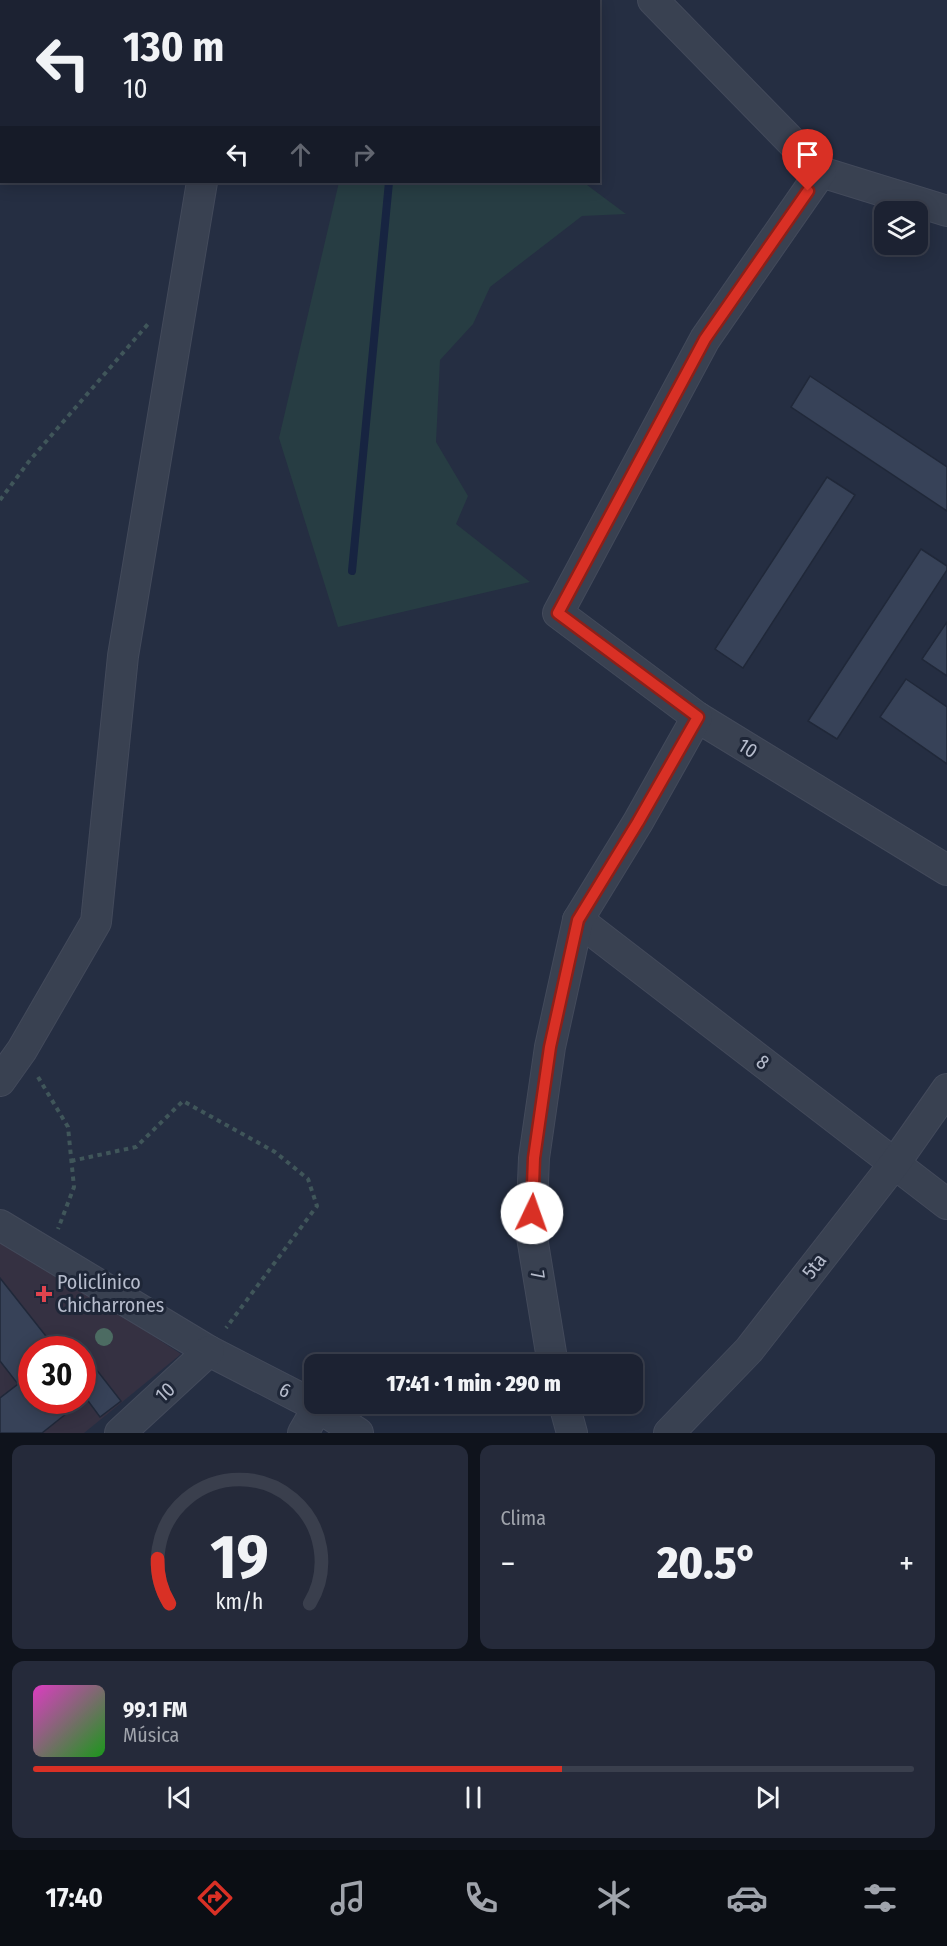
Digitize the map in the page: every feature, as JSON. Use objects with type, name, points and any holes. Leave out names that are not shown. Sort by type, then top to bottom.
[{"type":"street","points":[[653,0],[821,172],[947,211]]},
{"type":"street","name":"10","points":[[821,172],[705,339],[558,613],[698,717],[947,870]]},
{"type":"street","points":[[0,1082],[22,1050],[96,922],[123,656],[202,183]]},
{"type":"street","name":"7","points":[[551,1354],[531,1231],[534,1158],[550,1047],[578,920],[698,717]]},
{"type":"street","name":"8","points":[[578,920],[947,1204]]},
{"type":"street","name":"5ta","points":[[669,1433],[749,1350],[895,1163],[947,1089]]},
{"type":"street","name":"6","points":[[0,1225],[209,1351],[304,1400]]},
{"type":"street","name":"10","points":[[120,1433],[209,1351]]},
{"type":"street","points":[[303,1433],[314,1414]]},
{"type":"street","name":"6","points":[[329,1414],[358,1433]]},
{"type":"street","points":[[567,1414],[572,1433]]},
{"type":"path","points":[[0,500],[30,460],[155,316]]},
{"type":"path","points":[[22,1050],[68,1127],[74,1187],[49,1254]]},
{"type":"path","points":[[71,1161],[136,1147],[183,1101],[275,1152],[308,1179],[317,1206],[209,1351]]},
{"type":"shaded area","name":"Policlínico Chicharrones","points":[[0,1237],[181,1354],[84,1433],[0,1433]]},
{"type":"green space","points":[[339,183],[584,183],[626,214],[582,216],[490,287],[473,324],[440,360],[436,442],[468,496],[456,524],[530,582],[338,627],[279,438]]},
{"type":"building","points":[[810,376],[947,467],[947,511],[791,407]]},
{"type":"building","points":[[827,477],[855,495],[743,668],[715,649]]},
{"type":"building","points":[[921,549],[947,566],[947,570],[837,739],[808,721]]},
{"type":"building","points":[[947,622],[947,676],[922,659]]},
{"type":"building","points":[[906,679],[947,707],[947,764],[880,717]]},
{"type":"building","points":[[0,1278],[46,1336],[18,1336],[18,1384],[0,1361]]},
{"type":"building","points":[[96,1369],[121,1401],[100,1417],[96,1412]]},
{"type":"building","points":[[18,1384],[18,1414],[66,1414],[42,1433],[0,1433],[0,1398]]},
{"type":"waterway","points":[[352,571],[389,183]]},
{"type":"place","name":"Policlínico Chicharrones","points":[[44,1294]]},
{"type":"route","points":[[532,1213],[534,1158],[550,1047],[578,920],[698,717],[558,613],[705,339],[808,191]]}]
